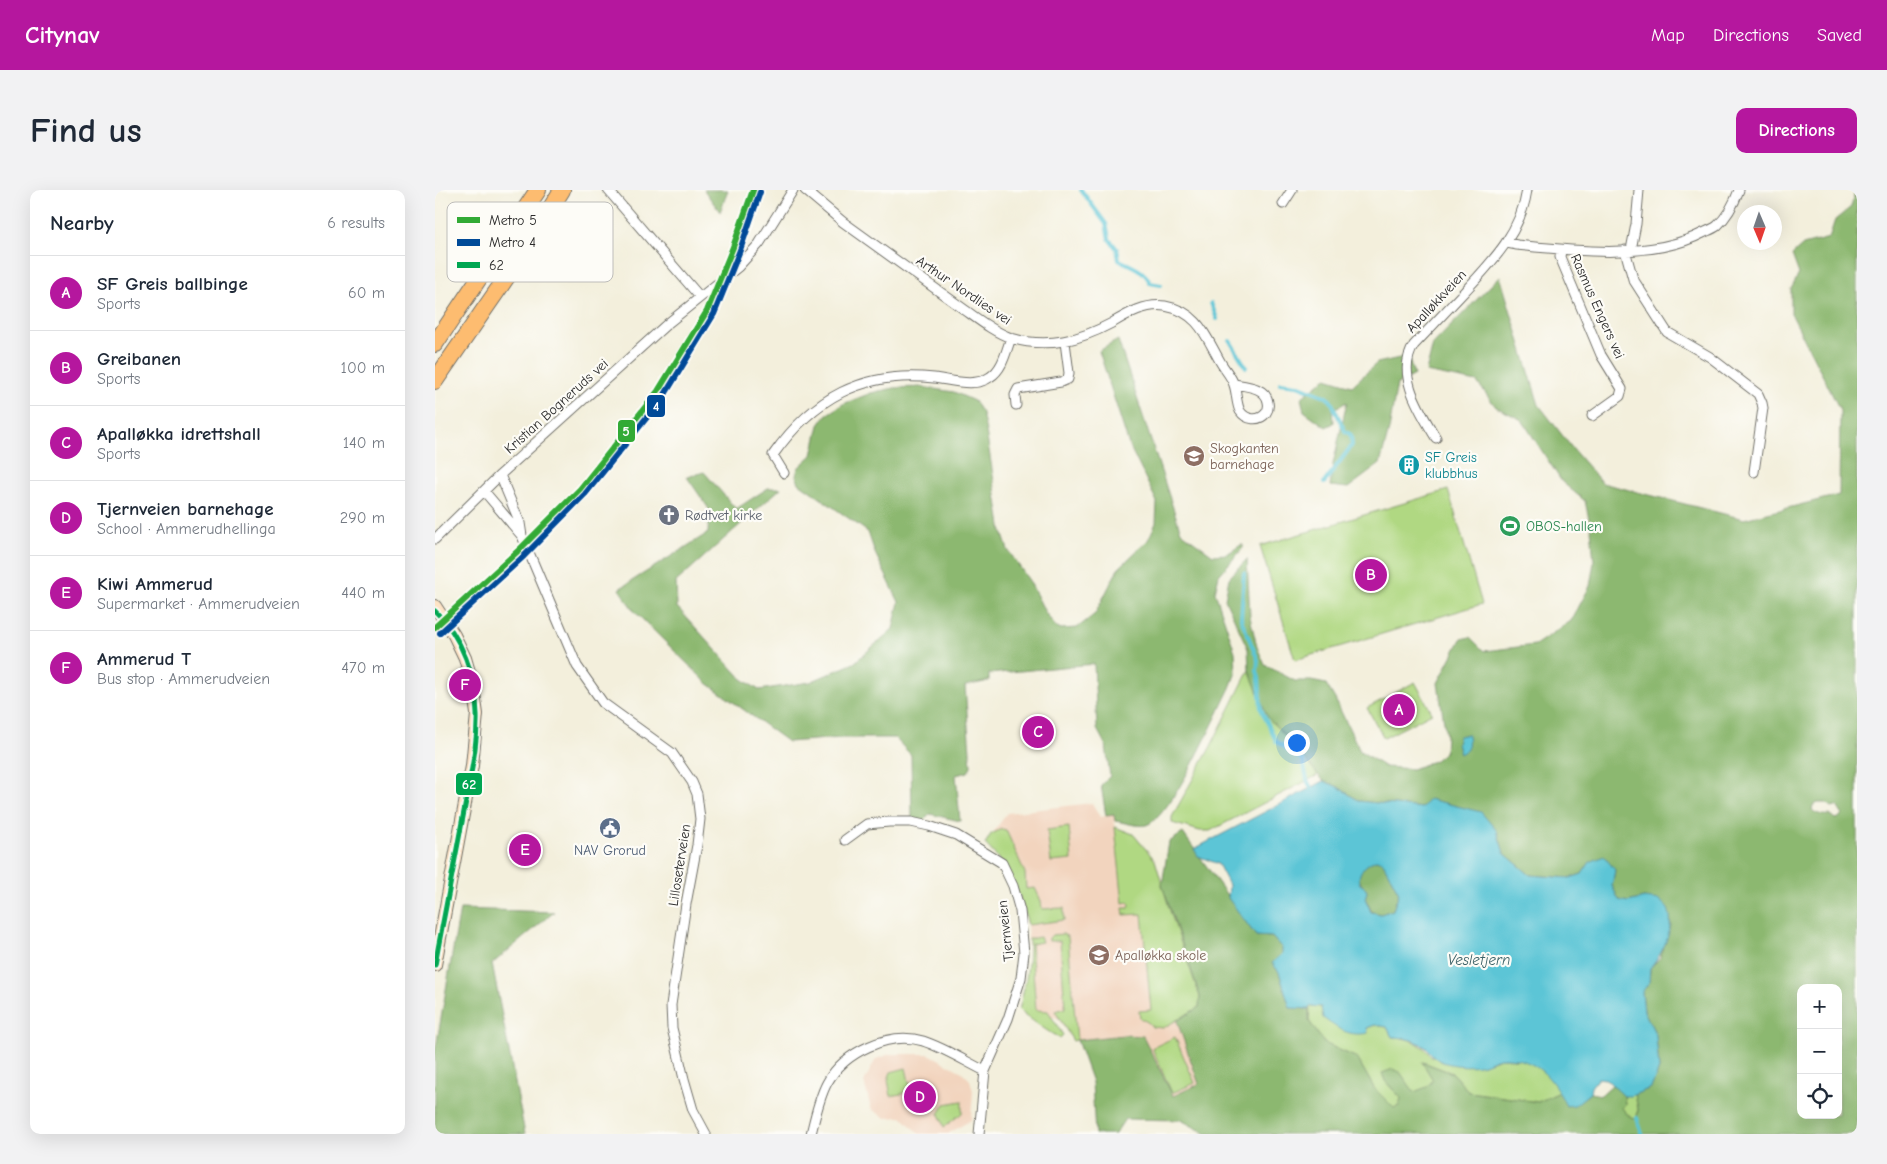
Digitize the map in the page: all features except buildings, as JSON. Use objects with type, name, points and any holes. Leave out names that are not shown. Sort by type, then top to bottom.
[{"type":"highway","points":[[530,202],[538,190]]},
{"type":"highway","points":[[554,202],[562,190]]},
{"type":"highway","points":[[435,344],[476,282]]},
{"type":"highway","points":[[435,381],[504,282]]},
{"type":"street","points":[[608,190],[700,297]]},
{"type":"street","name":"Kristian Bogneruds vei","points":[[435,539],[500,475],[667,324],[729,275],[759,244],[793,190]]},
{"type":"street","name":"Arthur Nordlies vei","points":[[805,190],[843,222],[965,310],[985,324],[1011,338],[1040,342],[1065,342],[1084,336],[1140,308],[1157,306],[1175,309],[1183,311],[1199,324],[1234,384],[1241,412],[1244,416],[1253,419],[1262,417],[1268,409],[1266,396],[1259,390],[1234,384]]},
{"type":"street","points":[[1283,204],[1292,190]]},
{"type":"street","name":"Apalløkkveien","points":[[1436,438],[1419,408],[1411,388],[1407,372],[1409,353],[1414,344],[1483,272],[1507,243],[1522,211],[1527,190]]},
{"type":"street","points":[[1639,190],[1636,224],[1628,250],[1633,279],[1667,332],[1710,357],[1758,394],[1763,408],[1754,472]]},
{"type":"street","name":"Rasmus Engers vei","points":[[1507,243],[1561,250],[1655,248],[1681,242],[1716,226],[1732,208],[1739,190]]},
{"type":"street","name":"Rasmus Engers vei","points":[[1561,250],[1560,257],[1601,355],[1623,390],[1620,396],[1592,416]]},
{"type":"street","points":[[784,473],[773,455],[793,428],[814,408],[826,400],[863,385],[891,377],[918,376],[968,382],[984,380],[995,373],[1001,364],[1011,338]]},
{"type":"street","points":[[1016,405],[1015,394],[1018,389],[1061,382],[1068,379],[1065,342]]},
{"type":"street","name":"Lilloseterveien","points":[[500,475],[520,523],[522,536],[577,665],[603,703],[672,753],[693,782],[697,794],[700,819],[697,845],[671,1005],[672,1028],[677,1052],[693,1110],[706,1134]]},
{"type":"street","name":"Lilloseterveien","points":[[484,491],[522,536]]},
{"type":"street","points":[[435,965],[472,766],[477,714],[473,686],[465,658],[454,635],[437,610]]},
{"type":"street","name":"Tjernveien","points":[[845,840],[867,824],[911,822],[929,826],[956,835],[1002,863],[1013,886],[1020,911],[1024,954],[1021,978],[1015,999],[985,1071],[979,1134]]},
{"type":"street","points":[[811,1134],[827,1083],[838,1068],[859,1051],[880,1042],[895,1039],[921,1041],[985,1071]]},
{"type":"shaded area","name":"Apalløkka skole","points":[[1092,803],[1100,817],[1114,815],[1115,827],[1133,834],[1155,860],[1162,885],[1177,1021],[1199,1084],[1173,1096],[1143,1036],[1124,1035],[1073,1041],[1058,1018],[1019,1010],[1029,962],[1027,924],[1022,900],[1015,883],[985,844],[1007,813]]},
{"type":"shaded area","points":[[890,1054],[929,1054],[962,1072],[970,1080],[973,1091],[971,1120],[948,1134],[919,1134],[902,1117],[886,1118],[871,1109],[864,1082],[876,1059]]},
{"type":"green space","points":[[704,190],[728,190],[720,212]]},
{"type":"green space","points":[[1857,190],[1857,1134],[1207,1134],[1181,1120],[1125,1119],[1115,1134],[1095,1134],[1092,1082],[1077,1040],[1124,1035],[1143,1036],[1173,1096],[1199,1084],[1177,1021],[1199,1007],[1200,996],[1162,885],[1169,842],[1183,833],[1256,936],[1272,937],[1282,948],[1283,954],[1272,963],[1279,972],[1290,1008],[1309,1009],[1309,1021],[1324,1043],[1357,1058],[1374,1088],[1394,1108],[1399,1106],[1401,1098],[1385,1081],[1382,1073],[1393,1069],[1400,1072],[1414,1092],[1427,1087],[1433,1080],[1422,1062],[1452,1073],[1469,1092],[1538,1102],[1560,1092],[1584,1098],[1590,1093],[1601,1095],[1613,1084],[1624,1096],[1625,1104],[1622,1108],[1632,1119],[1637,1118],[1638,1109],[1635,1094],[1651,1088],[1659,1069],[1656,1035],[1644,1011],[1642,991],[1649,983],[1650,968],[1660,958],[1671,925],[1668,909],[1644,898],[1628,902],[1619,900],[1612,886],[1615,870],[1590,862],[1582,874],[1570,878],[1530,875],[1504,853],[1497,831],[1422,808],[1359,801],[1338,787],[1324,781],[1298,749],[1268,718],[1249,670],[1248,649],[1225,599],[1229,578],[1247,559],[1250,617],[1257,647],[1265,665],[1295,681],[1311,681],[1326,684],[1360,751],[1385,767],[1412,769],[1434,761],[1445,752],[1446,736],[1438,683],[1461,639],[1470,637],[1484,651],[1535,645],[1571,621],[1590,586],[1594,562],[1591,528],[1585,501],[1562,482],[1522,420],[1496,407],[1477,382],[1426,372],[1433,344],[1500,276],[1539,405],[1602,483],[1744,519],[1839,495],[1840,410],[1791,313],[1791,289],[1799,274],[1792,255],[1803,245],[1829,238],[1835,220],[1851,207],[1855,191]],"holes":[[[1826,803],[1831,807],[1837,806],[1842,814],[1839,818],[1835,819],[1830,815],[1823,815],[1812,810],[1813,805]]]},
{"type":"green space","points":[[1118,340],[1181,532],[1213,555],[1227,554],[1243,545],[1243,548],[1219,575],[1215,592],[1235,652],[1236,672],[1193,764],[1168,805],[1156,818],[1146,825],[1115,821],[1114,815],[1106,816],[1101,785],[1110,776],[1106,746],[1097,729],[1094,664],[989,674],[989,681],[965,686],[971,766],[968,772],[956,775],[960,821],[930,814],[923,821],[912,819],[911,755],[895,738],[841,738],[788,742],[707,683],[634,611],[619,589],[708,533],[709,509],[687,477],[704,472],[736,509],[768,488],[781,488],[676,582],[677,607],[742,679],[759,690],[810,682],[854,663],[893,629],[899,602],[875,553],[868,532],[799,483],[796,476],[798,468],[812,455],[819,425],[826,415],[843,404],[871,393],[894,388],[921,387],[954,392],[974,401],[982,413],[1002,532],[1008,550],[1030,582],[1045,612],[1055,626],[1061,629],[1077,628],[1095,614],[1118,569],[1148,540],[1156,523],[1157,502],[1129,445],[1099,351]]},
{"type":"green space","points":[[1404,357],[1409,359],[1414,375],[1397,384],[1389,430],[1380,464],[1348,488],[1330,486],[1347,402],[1333,409],[1334,423],[1326,427],[1304,411],[1301,398],[1326,378],[1352,386],[1377,363]]},
{"type":"green space","points":[[1448,490],[1482,604],[1295,660],[1260,546]]},
{"type":"green space","points":[[1249,670],[1268,718],[1298,749],[1318,775],[1210,831],[1200,831],[1172,823],[1172,817],[1211,746]]},
{"type":"green space","points":[[1415,682],[1432,713],[1384,738],[1367,708]]},
{"type":"green space","points":[[1069,827],[1072,860],[1051,862],[1047,830]]},
{"type":"green space","points":[[1115,827],[1133,834],[1155,860],[1171,914],[1200,997],[1199,1007],[1163,1028],[1152,1027],[1140,1018],[1139,1011],[1151,1010],[1142,914],[1124,915],[1123,908],[1129,908],[1130,904],[1128,902],[1123,903]]},
{"type":"green space","points":[[1002,829],[1006,830],[1025,873],[1026,889],[1035,888],[1041,901],[1042,909],[1064,908],[1064,920],[1028,925],[1013,881],[1001,862],[985,844],[991,834]]},
{"type":"green space","points":[[1375,860],[1382,861],[1399,893],[1393,910],[1381,914],[1372,912],[1365,898],[1367,892],[1359,878],[1362,870]]},
{"type":"green space","points":[[460,909],[554,912],[492,964],[525,1134],[435,1134],[435,1053]]},
{"type":"green space","points":[[1063,934],[1068,937],[1077,1040],[1073,1041],[1055,1011],[1065,1008],[1060,941],[1049,941],[1049,938],[1052,935]]},
{"type":"green space","points":[[1040,937],[1042,942],[1031,944],[1036,1010],[1048,1011],[1063,1035],[1060,1038],[1039,1026],[1019,1010],[1027,974],[1029,939]]},
{"type":"green space","points":[[1310,1006],[1322,1007],[1368,1033],[1367,1028],[1375,1025],[1387,1027],[1392,1037],[1414,1042],[1431,1056],[1483,1064],[1501,1058],[1525,1060],[1539,1068],[1551,1079],[1560,1092],[1538,1102],[1469,1092],[1452,1073],[1423,1062],[1433,1080],[1428,1087],[1414,1092],[1399,1072],[1385,1081],[1401,1098],[1399,1106],[1394,1108],[1374,1088],[1357,1058],[1324,1043],[1309,1021]]},
{"type":"green space","points":[[1175,1037],[1195,1083],[1172,1093],[1152,1048]]},
{"type":"green space","points":[[906,1068],[910,1086],[906,1093],[891,1096],[888,1080],[891,1072]]},
{"type":"green space","points":[[1635,1094],[1638,1109],[1637,1118],[1632,1119],[1622,1108],[1625,1104],[1624,1096]]},
{"type":"green space","points":[[962,1101],[962,1113],[944,1127],[939,1114],[945,1104]]},
{"type":"water","points":[[1468,734],[1469,743],[1467,748],[1460,754],[1457,744],[1459,736]]},
{"type":"water","name":"Vesletjern","points":[[1324,781],[1338,787],[1359,801],[1422,808],[1429,799],[1481,812],[1497,831],[1504,853],[1530,875],[1570,878],[1582,874],[1590,862],[1604,856],[1615,870],[1612,886],[1619,900],[1628,902],[1644,898],[1660,900],[1668,909],[1670,916],[1667,940],[1650,968],[1649,983],[1642,992],[1644,1011],[1656,1035],[1659,1069],[1651,1088],[1631,1096],[1624,1096],[1606,1079],[1598,1078],[1591,1087],[1590,1093],[1575,1105],[1566,1106],[1549,1078],[1534,1065],[1525,1061],[1502,1058],[1475,1066],[1450,1064],[1439,1060],[1417,1042],[1392,1037],[1387,1027],[1375,1025],[1367,1028],[1368,1033],[1349,1033],[1339,1029],[1323,1018],[1321,1007],[1311,1006],[1309,1009],[1290,1008],[1279,972],[1272,963],[1282,954],[1282,948],[1272,937],[1256,936],[1228,898],[1229,885],[1218,864],[1198,856],[1194,849]],"holes":[[[1375,860],[1382,861],[1399,893],[1393,910],[1381,914],[1371,912],[1365,898],[1366,888],[1360,884],[1359,880],[1362,870],[1368,865]]]},
{"type":"waterway","points":[[1081,190],[1106,224],[1109,239],[1117,249],[1119,260],[1133,266],[1145,275],[1150,283],[1161,285]]},
{"type":"waterway","points":[[1211,303],[1217,319]]},
{"type":"waterway","points":[[1230,341],[1246,367]]},
{"type":"waterway","points":[[1280,383],[1297,385],[1325,396],[1331,401],[1345,431],[1351,435],[1352,445],[1324,483]]},
{"type":"waterway","points":[[1244,573],[1241,619],[1258,660],[1257,671],[1261,709],[1276,741],[1303,760],[1307,780],[1311,788]]},
{"type":"waterway","points":[[1637,1118],[1642,1134]]},
{"type":"metro line","name":"5","points":[[435,627],[519,550],[580,489],[658,391],[707,311],[733,247],[753,190]]},
{"type":"metro line","name":"4","points":[[440,633],[524,556],[585,494],[664,396],[714,314],[740,250],[760,192]]},
{"type":"transit line","name":"62","points":[[435,611],[453,632],[466,658],[474,686],[477,714],[472,768],[435,965]]},
{"type":"place","name":"Skogkanten barnehage","points":[[1194,456]]},
{"type":"place","name":"SF Greis klubbhus","points":[[1409,465]]},
{"type":"place","name":"Rødtvet kirke","points":[[669,515]]},
{"type":"place","name":"OBOS-hallen","points":[[1510,526]]},
{"type":"place","name":"Greibanen","points":[[1371,575]]},
{"type":"place","name":"Ammerud T","points":[[465,685]]},
{"type":"place","name":"SF Greis ballbinge","points":[[1399,710]]},
{"type":"place","name":"Apalløkka idrettshall","points":[[1038,732]]},
{"type":"place","name":"NAV Grorud","points":[[610,828]]},
{"type":"place","name":"Kiwi Ammerud","points":[[525,850]]},
{"type":"place","name":"Apalløkka skole","points":[[1099,955]]},
{"type":"place","name":"Tjernveien barnehage","points":[[920,1097]]}]
